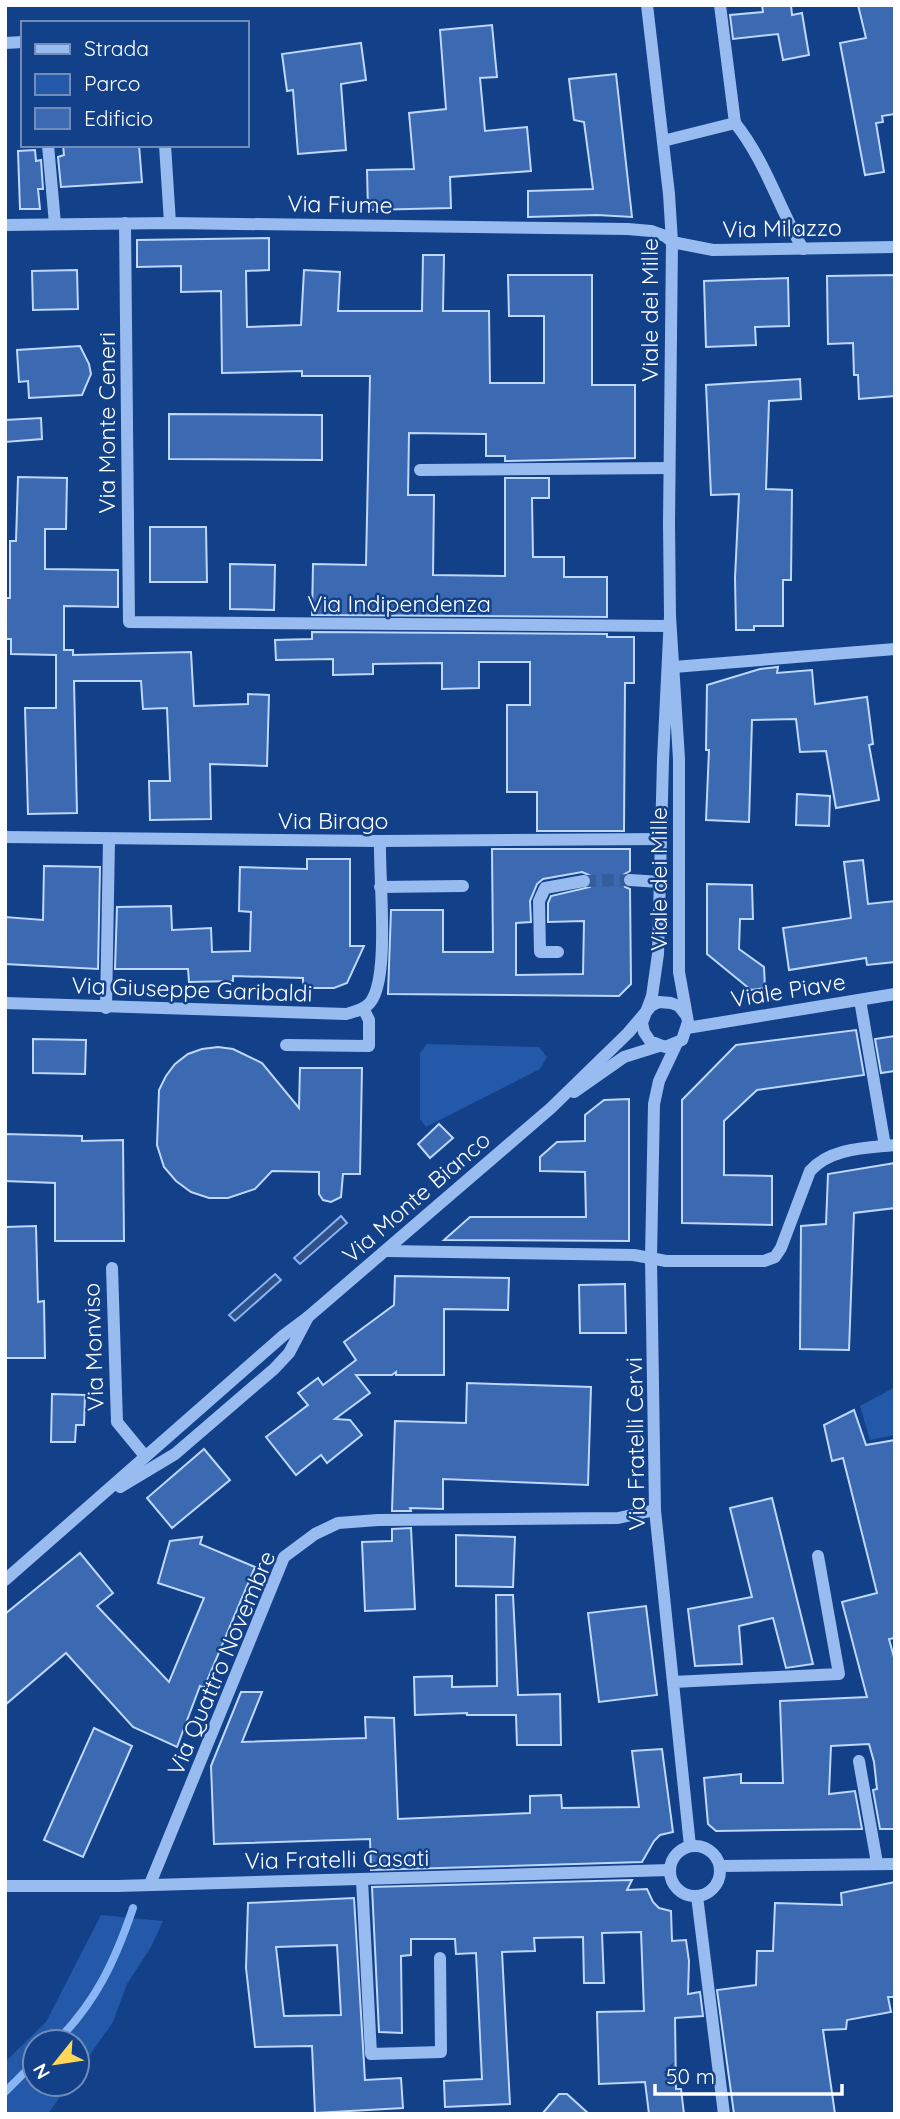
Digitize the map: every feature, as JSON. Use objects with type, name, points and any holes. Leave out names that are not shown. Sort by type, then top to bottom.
[{"type":"street","name":"Viale dei Mille","points":[[646,1013],[657,973],[669,621],[671,242],[663,141],[647,5]]},
{"type":"street","points":[[720,5],[735,123],[751,143],[803,248]]},
{"type":"street","points":[[663,141],[735,123]]},
{"type":"street","points":[[48,147],[55,224]]},
{"type":"street","points":[[165,147],[170,223]]},
{"type":"street","name":"Via Monte Ceneri","points":[[125,223],[129,622]]},
{"type":"street","name":"Via Fiume","points":[[5,225],[170,223],[628,229],[651,231],[665,236],[671,242]]},
{"type":"street","name":"Via Milazzo","points":[[671,242],[713,250],[895,247]]},
{"type":"street","points":[[420,470],[669,468]]},
{"type":"street","name":"Viale dei Mille","points":[[669,621],[679,760],[679,972],[687,1022]]},
{"type":"street","name":"Via Indipendenza","points":[[129,622],[669,621]]},
{"type":"street","points":[[674,667],[895,649]]},
{"type":"street","name":"Via Birago","points":[[5,838],[380,841],[661,839]]},
{"type":"street","points":[[106,1008],[109,840]]},
{"type":"street","points":[[286,1045],[369,1046],[369,1020],[363,1008],[373,999],[379,981],[380,841]]},
{"type":"street","points":[[630,880],[660,882]]},
{"type":"street","points":[[558,952],[540,951],[539,901],[545,888],[583,881]]},
{"type":"street","points":[[380,887],[463,886]]},
{"type":"street","name":"Viale Piave","points":[[687,1022],[895,995]]},
{"type":"street","points":[[387,1251],[634,1255],[666,1261],[764,1261],[775,1257],[781,1248],[810,1171],[818,1161],[831,1154],[890,1145],[860,1000]]},
{"type":"street","points":[[667,1002],[679,1006],[687,1022],[682,1040],[677,1044],[659,1046],[619,1060],[551,1108],[655,1004],[667,1002]]},
{"type":"street","name":"Via Giuseppe Garibaldi","points":[[5,1003],[346,1014],[363,1008]]},
{"type":"street","points":[[646,1013],[642,1023],[644,1032],[650,1041],[659,1046]]},
{"type":"street","name":"Via Fratelli Cervi","points":[[677,1044],[659,1081],[654,1104],[651,1258],[655,1510],[690,1846]]},
{"type":"street","name":"Via Monte Bianco","points":[[5,1580],[96,1503],[145,1456],[290,1330],[387,1251],[551,1108]]},
{"type":"street","name":"Via Monviso","points":[[112,1268],[117,1422],[145,1456]]},
{"type":"street","name":"Via Monte Bianco","points":[[96,1503],[175,1454],[274,1369],[289,1353],[308,1317]]},
{"type":"street","name":"Via Quattro Novembre","points":[[150,1884],[284,1557],[315,1534],[338,1523],[378,1520],[618,1518],[655,1510]]},
{"type":"street","points":[[673,1682],[839,1674],[818,1556]]},
{"type":"street","points":[[859,1761],[877,1863]]},
{"type":"street","points":[[690,1846],[705,1847],[711,1851],[720,1866],[720,1878],[716,1885],[711,1891],[697,1896],[681,1892],[675,1886],[670,1870],[676,1854],[690,1846]]},
{"type":"street","points":[[720,1866],[895,1864]]},
{"type":"street","name":"Via Fratelli Casati","points":[[5,1886],[118,1886],[670,1870]]},
{"type":"street","points":[[362,1880],[371,2054],[441,2052],[440,1958]]},
{"type":"street","points":[[697,1896],[724,2114]]},
{"type":"green space","points":[[427,1044],[539,1047],[547,1057],[540,1069],[426,1127],[420,1119],[420,1053]]},
{"type":"green space","points":[[895,1387],[895,1435],[870,1440],[860,1406]]},
{"type":"green space","points":[[101,1915],[163,1921],[151,1947],[127,1984],[113,2022],[91,2053],[91,2028],[40,2028],[46,2022]]},
{"type":"green space","points":[[21,2046],[21,2098],[59,2098],[48,2114],[5,2114],[5,2062]]},
{"type":"shaded area","points":[[341,1216],[347,1223],[300,1264],[294,1258]]},
{"type":"shaded area","points":[[275,1274],[281,1280],[235,1321],[229,1315]]},
{"type":"building","points":[[762,5],[791,5],[792,15],[802,13],[809,55],[783,60],[778,34],[733,39],[730,15],[763,12]]},
{"type":"building","points":[[858,5],[895,5],[895,114],[882,116],[883,122],[876,123],[884,172],[865,175],[840,43],[866,38]]},
{"type":"building","points":[[492,25],[497,77],[480,78],[485,131],[527,127],[531,171],[450,177],[451,208],[368,210],[367,170],[414,169],[409,113],[446,109],[440,30]]},
{"type":"building","points":[[361,43],[366,80],[341,84],[346,150],[298,154],[293,90],[287,91],[282,54]]},
{"type":"building","points":[[616,74],[632,217],[528,217],[528,191],[593,189],[584,122],[574,120],[569,79]]},
{"type":"building","points":[[63,147],[139,147],[142,182],[61,187],[58,157],[64,155]]},
{"type":"building","points":[[35,150],[36,161],[41,160],[43,189],[38,189],[40,209],[20,209],[18,151]]},
{"type":"building","points":[[269,238],[269,270],[246,271],[247,327],[301,325],[304,270],[340,272],[338,311],[422,311],[423,255],[444,255],[443,311],[489,311],[490,383],[544,383],[544,316],[509,316],[508,275],[592,275],[592,385],[635,385],[635,458],[505,461],[505,456],[486,456],[486,434],[409,433],[408,495],[434,495],[433,575],[505,576],[505,478],[549,478],[549,498],[532,498],[533,557],[564,557],[564,577],[607,577],[607,617],[312,615],[313,564],[366,565],[370,376],[302,376],[302,371],[222,373],[221,291],[181,292],[181,266],[137,267],[137,240]]},
{"type":"building","points":[[77,270],[78,309],[33,310],[32,271]]},
{"type":"building","points":[[895,275],[895,396],[859,399],[858,375],[854,375],[853,343],[828,344],[827,276]]},
{"type":"building","points":[[788,278],[789,326],[755,327],[756,345],[706,347],[704,281]]},
{"type":"building","points":[[80,346],[91,374],[82,395],[29,398],[28,381],[19,382],[17,350]]},
{"type":"building","points":[[800,379],[801,399],[769,401],[766,489],[792,490],[791,580],[783,580],[783,626],[754,626],[754,630],[736,630],[735,578],[739,494],[711,495],[706,385]]},
{"type":"building","points":[[169,414],[322,415],[322,460],[169,459]]},
{"type":"building","points":[[41,418],[42,439],[5,442],[5,420]]},
{"type":"building","points":[[18,477],[67,478],[66,529],[45,529],[45,569],[118,570],[118,607],[64,606],[64,650],[73,650],[73,655],[191,652],[194,706],[248,704],[248,694],[269,695],[267,766],[210,764],[211,819],[150,820],[149,781],[170,781],[167,708],[143,709],[141,681],[74,681],[77,813],[28,814],[25,708],[56,708],[56,655],[11,654],[11,639],[5,639],[5,598],[10,598],[10,541],[16,541]]},
{"type":"building","points":[[150,527],[206,527],[207,582],[150,582]]},
{"type":"building","points":[[230,564],[275,565],[274,610],[230,609]]},
{"type":"building","points":[[312,632],[607,634],[607,637],[634,637],[634,683],[625,683],[624,831],[537,831],[537,792],[507,792],[507,705],[530,705],[530,662],[479,662],[479,688],[442,689],[442,663],[373,664],[373,674],[333,675],[333,659],[276,660],[275,640],[312,639]]},
{"type":"building","points":[[778,667],[777,673],[812,670],[815,704],[867,697],[873,744],[869,745],[879,800],[836,808],[826,751],[800,752],[796,719],[752,720],[749,822],[706,820],[709,750],[706,750],[707,685],[760,669]]},
{"type":"building","points":[[797,794],[830,796],[829,826],[796,825]]},
{"type":"building","points":[[492,849],[630,849],[630,871],[623,875],[621,880],[625,887],[630,889],[631,984],[619,996],[388,994],[391,910],[443,910],[443,952],[493,952]],"holes":[[[582,872],[591,876],[590,887],[551,896],[548,903],[548,922],[584,921],[583,974],[516,975],[516,923],[531,922],[530,901],[537,884],[543,879]]]},
{"type":"building","points":[[307,859],[350,859],[350,946],[364,946],[347,983],[334,988],[303,988],[303,978],[233,976],[233,981],[189,982],[188,969],[115,969],[117,907],[171,906],[172,930],[211,928],[212,952],[250,951],[251,912],[239,911],[240,867],[307,869]]},
{"type":"building","points":[[863,860],[868,904],[895,901],[895,962],[867,965],[866,958],[789,970],[783,928],[851,918],[844,862]]},
{"type":"building","points":[[44,866],[100,867],[98,969],[5,964],[5,917],[43,920]]},
{"type":"building","points":[[707,884],[752,885],[753,919],[740,919],[739,949],[764,967],[765,988],[751,990],[707,954]]},
{"type":"building","points":[[856,1030],[864,1075],[757,1090],[724,1121],[724,1175],[772,1176],[772,1225],[682,1223],[682,1100],[736,1045]]},
{"type":"building","points":[[895,1036],[895,1071],[881,1073],[875,1039]]},
{"type":"building","points":[[33,1039],[86,1040],[85,1074],[33,1073]]},
{"type":"building","points":[[218,1047],[233,1049],[262,1063],[299,1108],[300,1068],[362,1068],[360,1174],[343,1174],[341,1197],[331,1202],[323,1200],[319,1194],[319,1172],[272,1171],[255,1189],[228,1198],[209,1198],[191,1192],[176,1181],[164,1167],[157,1145],[159,1090],[175,1064],[188,1054]]},
{"type":"building","points":[[629,1099],[629,1241],[444,1240],[470,1217],[586,1217],[585,1172],[540,1171],[540,1157],[557,1142],[585,1141],[585,1115],[604,1100]]},
{"type":"building","points":[[439,1124],[453,1138],[430,1158],[418,1144]]},
{"type":"building","points":[[5,1134],[82,1136],[82,1141],[123,1140],[124,1241],[55,1241],[55,1183],[5,1181]]},
{"type":"building","points":[[895,1163],[895,1208],[854,1213],[849,1350],[800,1349],[801,1226],[826,1224],[828,1174]]},
{"type":"building","points":[[36,1226],[38,1302],[44,1301],[45,1358],[5,1358],[5,1227]]},
{"type":"building","points":[[395,1276],[509,1278],[508,1310],[444,1309],[444,1375],[396,1375],[396,1372],[392,1375],[356,1375],[370,1393],[335,1419],[350,1420],[362,1435],[327,1463],[321,1455],[296,1475],[266,1437],[308,1405],[298,1393],[318,1378],[323,1385],[356,1360],[344,1342],[394,1305]]},
{"type":"building","points":[[625,1284],[626,1333],[580,1333],[579,1285]]},
{"type":"building","points":[[467,1383],[591,1387],[588,1485],[443,1479],[443,1509],[410,1508],[411,1511],[392,1511],[395,1421],[466,1423]]},
{"type":"building","points":[[52,1394],[85,1395],[84,1425],[76,1425],[75,1442],[51,1442]]},
{"type":"building","points":[[854,1410],[866,1445],[895,1440],[895,1638],[889,1639],[895,1661],[895,1829],[880,1829],[873,1790],[877,1789],[874,1762],[869,1744],[831,1746],[829,1794],[855,1791],[862,1829],[716,1831],[708,1824],[704,1778],[741,1774],[741,1783],[783,1783],[780,1701],[867,1697],[842,1602],[877,1593],[843,1458],[832,1461],[824,1425]]},
{"type":"building","points":[[204,1449],[230,1480],[172,1528],[147,1498]]},
{"type":"building","points":[[772,1498],[813,1664],[786,1668],[773,1618],[739,1626],[742,1664],[695,1666],[688,1609],[752,1597],[730,1508]]},
{"type":"building","points":[[411,1528],[415,1609],[365,1611],[362,1542],[392,1541],[392,1529]]},
{"type":"building","points":[[456,1535],[515,1537],[513,1587],[456,1586]]},
{"type":"building","points":[[202,1537],[200,1544],[255,1567],[204,1688],[200,1686],[177,1747],[133,1727],[66,1653],[5,1705],[5,1614],[80,1553],[113,1593],[97,1606],[169,1682],[204,1598],[158,1583],[170,1541]]},
{"type":"building","points":[[496,1595],[513,1595],[518,1695],[560,1694],[561,1745],[517,1745],[516,1715],[415,1715],[414,1677],[452,1676],[452,1687],[497,1686]]},
{"type":"building","points":[[646,1606],[657,1695],[599,1702],[588,1613]]},
{"type":"building","points":[[241,1692],[262,1692],[242,1742],[366,1738],[365,1717],[394,1718],[398,1819],[530,1813],[530,1796],[561,1795],[562,1808],[639,1807],[632,1751],[662,1749],[673,1832],[660,1835],[642,1862],[371,1870],[370,1839],[214,1844],[211,1766]]},
{"type":"building","points":[[94,1728],[132,1746],[83,1857],[44,1840]]},
{"type":"building","points":[[632,1880],[627,1890],[647,1889],[659,1908],[671,1911],[672,1941],[686,1940],[689,1961],[688,1994],[700,1992],[703,2016],[675,2018],[676,2089],[681,2089],[684,2114],[649,2114],[645,2082],[599,2084],[597,2012],[644,2011],[641,1932],[602,1933],[604,1983],[584,1983],[583,1937],[534,1938],[535,1951],[502,1952],[510,2104],[445,2107],[444,2081],[482,2079],[476,1953],[456,1954],[455,1939],[411,1939],[411,1955],[401,1956],[402,2033],[379,2032],[372,1887]]},
{"type":"building","points":[[895,1882],[895,1997],[888,1997],[891,2012],[847,2020],[846,2029],[823,2030],[835,2114],[734,2114],[717,1990],[756,1985],[757,1951],[773,1951],[775,1903],[842,1905],[841,1893]]},
{"type":"building","points":[[354,1898],[365,2080],[401,2078],[403,2108],[315,2113],[312,2046],[255,2047],[246,1968],[248,1903]],"holes":[[[337,1945],[341,2015],[284,2016],[276,1947]]]},
{"type":"building","points":[[559,2094],[567,2094],[589,2114],[542,2114]]},
{"type":"waterway","points":[[69,2028],[103,1980],[133,1908]]},
{"type":"waterway","points":[[5,2092],[21,2076]]},
{"type":"tunnel","points":[[584,881],[630,880]]}]
